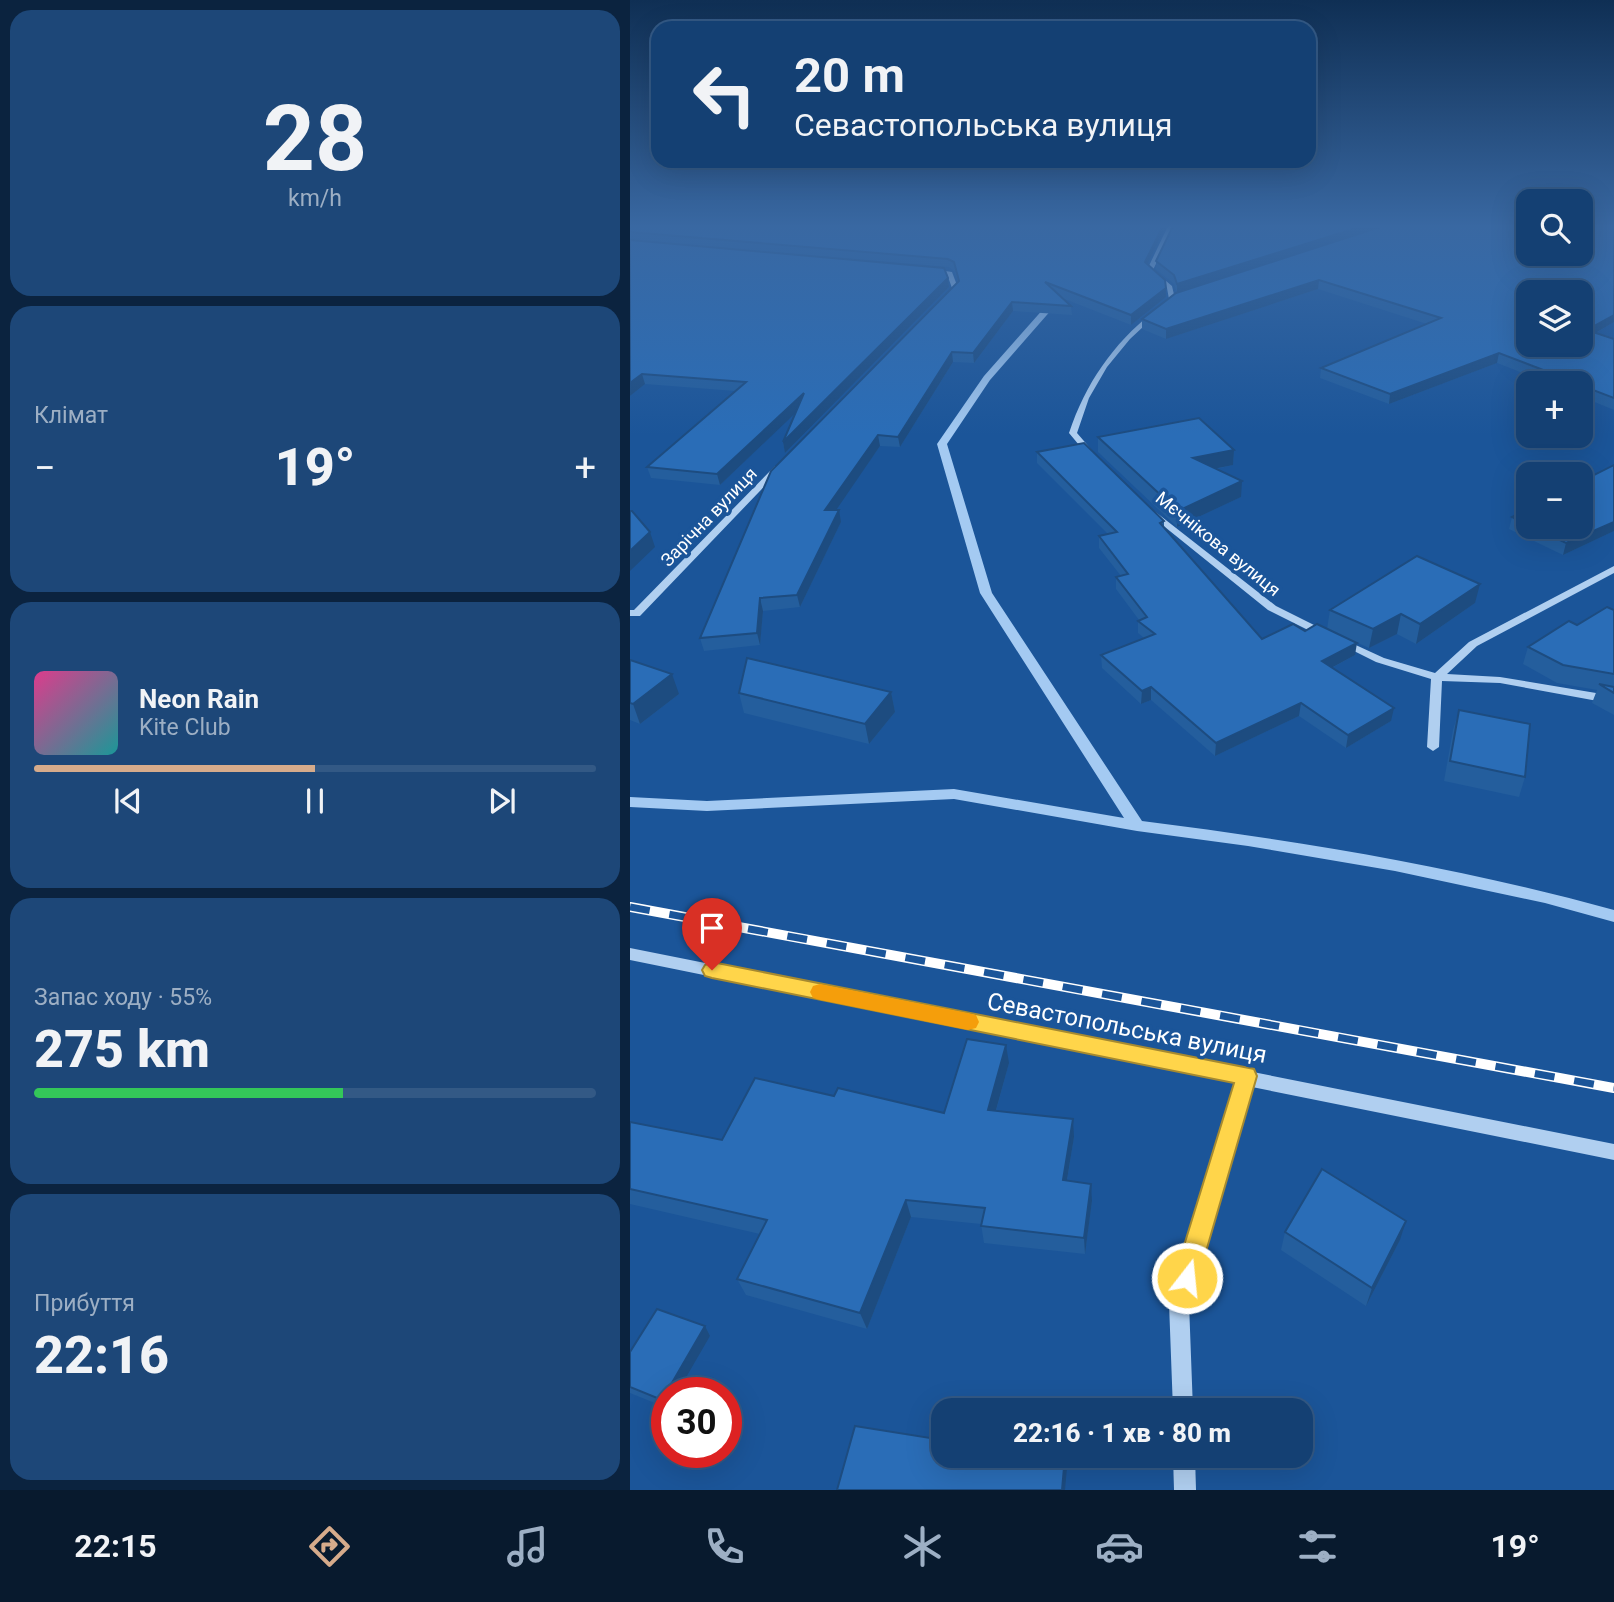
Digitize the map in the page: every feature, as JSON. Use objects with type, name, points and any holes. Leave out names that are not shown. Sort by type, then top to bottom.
[{"type":"street","points":[[936,308],[948,296]]},
{"type":"street","points":[[1099,464],[1073,433],[1078,412],[1126,335],[1177,298],[1175,296]]},
{"type":"street","name":"Зарічна вулиця","points":[[630,613],[636,614],[791,456]]},
{"type":"street","name":"Мєчнікова вулиця","points":[[1143,504],[1272,608],[1380,660],[1437,677],[1500,680],[1614,700]]},
{"type":"street","points":[[1433,747],[1437,677],[1473,644],[1614,569]]},
{"type":"street","name":"Севастопольська вулиця","points":[[630,954],[1247,1076],[1614,1152]]},
{"type":"street","points":[[1183,1398],[1179,1303],[1247,1076]]},
{"type":"street","points":[[1184,1468],[1185,1490]]},
{"type":"building","points":[[630,296],[930,296],[783,442],[804,393],[717,474],[647,467],[746,382],[642,374],[630,383]]},
{"type":"building","points":[[945,296],[1060,296],[1071,306],[1012,302],[973,353],[952,352],[898,437],[878,435],[825,510],[839,510],[797,595],[760,598],[757,633],[700,638],[771,471]]},
{"type":"building","points":[[1080,296],[1156,296],[1131,315]]},
{"type":"building","points":[[1173,296],[1270,296],[1166,329],[1142,319]]},
{"type":"building","points":[[1369,296],[1516,296],[1516,357],[1593,357],[1593,332],[1614,339],[1614,398],[1593,390],[1593,371],[1546,371],[1499,353],[1390,394],[1321,368],[1441,318]]},
{"type":"building","points":[[1593,296],[1614,296],[1614,315],[1593,327]]},
{"type":"building","points":[[1199,418],[1234,450],[1193,458],[1242,481],[1178,511],[1098,437]]},
{"type":"building","points":[[1084,443],[1164,521],[1160,523],[1262,639],[1293,624],[1305,631],[1317,624],[1357,643],[1322,661],[1394,708],[1348,735],[1301,703],[1216,743],[1151,687],[1142,691],[1101,655],[1155,634],[1138,621],[1147,617],[1116,577],[1128,574],[1099,536],[1117,532],[1037,452]]},
{"type":"building","points":[[1614,465],[1614,522],[1593,531],[1593,476]]},
{"type":"building","points":[[630,511],[650,532],[630,551]]},
{"type":"building","points":[[1558,539],[1575,539],[1566,543]]},
{"type":"building","points":[[1417,556],[1480,584],[1420,624],[1401,614],[1373,629],[1330,610]]},
{"type":"building","points":[[1607,607],[1614,610],[1614,674],[1563,665],[1528,647],[1569,621],[1577,625]]},
{"type":"building","points":[[747,658],[891,692],[865,724],[739,693]]},
{"type":"building","points":[[630,660],[672,674],[633,704],[630,703]]},
{"type":"building","points":[[1599,684],[1614,687],[1614,693]]},
{"type":"building","points":[[1459,710],[1530,724],[1525,777],[1450,761]]},
{"type":"building","points":[[967,1039],[1006,1045],[988,1110],[1073,1119],[1063,1180],[1091,1184],[1084,1238],[981,1226],[985,1208],[906,1200],[860,1313],[737,1279],[767,1220],[630,1189],[630,1122],[722,1140],[755,1078],[834,1096],[838,1088],[944,1113]]},
{"type":"building","points":[[1322,1169],[1406,1221],[1372,1288],[1285,1232]]},
{"type":"building","points":[[657,1309],[705,1326],[675,1377],[651,1377],[651,1396],[630,1387],[630,1352]]},
{"type":"building","points":[[855,1426],[931,1438],[931,1468],[1064,1468],[1062,1490],[837,1490]]},
{"type":"waterway","points":[[1056,300],[987,378],[942,444],[986,593],[1137,826]]},
{"type":"waterway","points":[[630,802],[707,806],[954,794],[1137,826]]},
{"type":"waterway","points":[[1137,826],[1248,840],[1395,865],[1545,897],[1614,916]]},
{"type":"railway","points":[[630,907],[1614,1088]]},
{"type":"slow traffic","points":[[820,992],[968,1022]]},
{"type":"route","points":[[712,970],[1247,1076],[1187,1278]]}]
